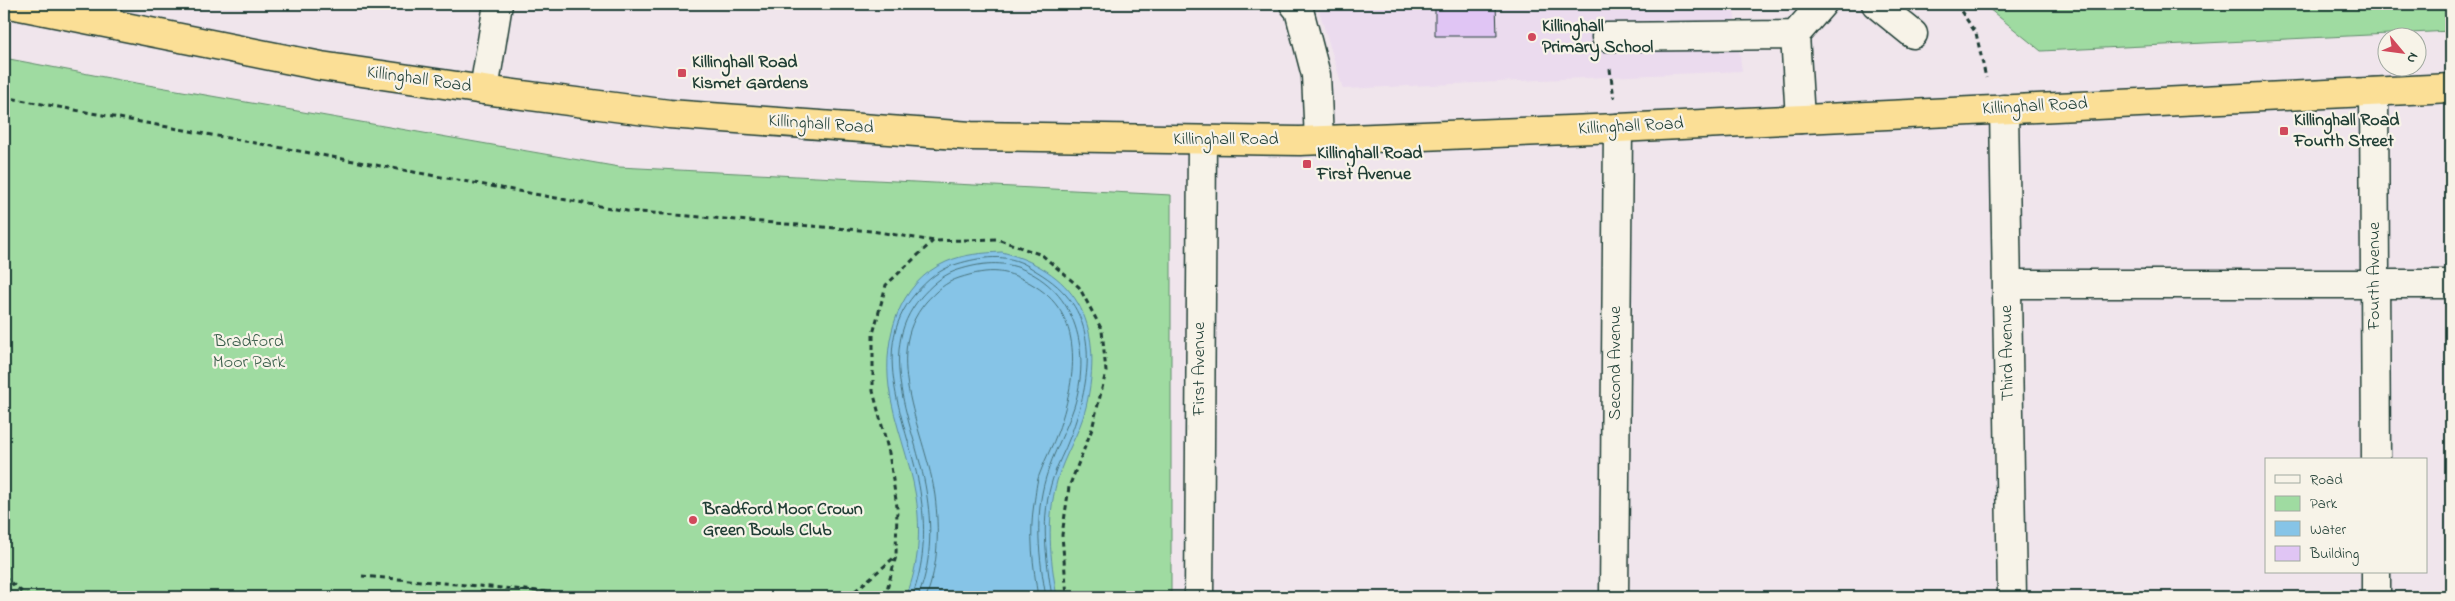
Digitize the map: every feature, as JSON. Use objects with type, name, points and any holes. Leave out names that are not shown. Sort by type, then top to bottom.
[{"type":"highway","name":"Killinghall Road","points":[[10,4],[106,12],[321,66],[484,90],[669,114],[971,136],[1319,140],[1618,128],[2451,88]]},
{"type":"street","points":[[484,90],[498,4]]},
{"type":"street","points":[[1294,4],[1299,10],[1316,75],[1319,140]]},
{"type":"street","points":[[1800,119],[1795,35],[1822,4]]},
{"type":"street","points":[[1876,4],[1913,34]]},
{"type":"street","points":[[1606,37],[1795,35]]},
{"type":"street","name":"Fourth Avenue","points":[[2374,92],[2376,458]]},
{"type":"street","name":"Third Avenue","points":[[1998,109],[2007,284],[2012,597]]},
{"type":"street","name":"Second Avenue","points":[[1614,597],[1618,128]]},
{"type":"street","name":"First Avenue","points":[[1198,597],[1202,140]]},
{"type":"street","points":[[2007,284],[2451,284]]},
{"type":"street","points":[[2376,574],[2376,597]]},
{"type":"path","points":[[1956,4],[1976,33],[1998,109]]},
{"type":"path","points":[[4,97],[628,211],[872,231],[934,241],[997,239],[1042,255],[1079,287],[1102,330],[1106,372],[1092,429],[1069,487],[1062,535],[1067,597]]},
{"type":"path","points":[[885,597],[896,556],[897,507],[892,471],[873,391],[873,334],[886,285],[934,241]]},
{"type":"path","points":[[848,597],[896,556]]},
{"type":"path","points":[[362,576],[608,597]]},
{"type":"path","points":[[4,577],[28,597]]},
{"type":"shaded area","name":"Killinghall Primary School","points":[[1317,4],[1733,4],[1742,71],[1343,89]]},
{"type":"green space","points":[[1983,4],[2451,4],[2451,31],[2428,32],[2428,28],[2378,28],[2378,35],[2041,51]]},
{"type":"green space","name":"Bradford Moor Park","points":[[4,58],[125,81],[619,167],[1171,195],[1171,597],[4,597]]},
{"type":"water","points":[[1002,252],[1029,262],[1051,274],[1068,290],[1081,308],[1088,330],[1092,353],[1091,379],[1086,407],[1080,426],[1060,471],[1051,511],[1051,554],[1057,597],[906,597],[914,573],[918,548],[918,522],[916,497],[910,469],[894,414],[889,387],[889,350],[897,314],[905,298],[930,271],[960,257]]},
{"type":"building","points":[[1435,4],[1496,4],[1497,36],[1435,36]]},
{"type":"place","name":"Killinghall Primary School","points":[[1532,37]]},
{"type":"place","name":"Killinghall Road Kismet Gardens","points":[[682,73]]},
{"type":"place","name":"Killinghall Road Fourth Street","points":[[2284,131]]},
{"type":"place","name":"Killinghall Road First Avenue","points":[[1307,164]]},
{"type":"place","name":"Bradford Moor Crown Green Bowls Club","points":[[693,520]]}]
